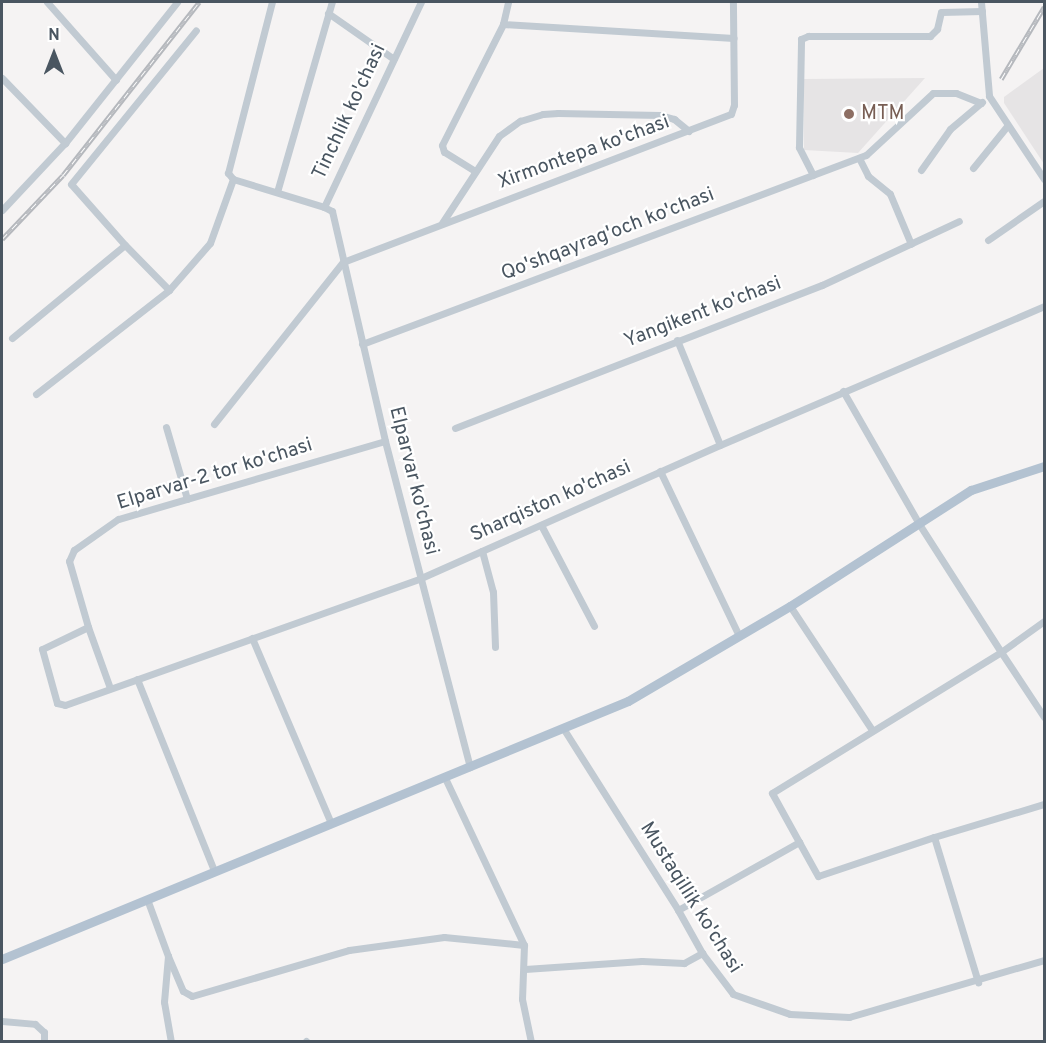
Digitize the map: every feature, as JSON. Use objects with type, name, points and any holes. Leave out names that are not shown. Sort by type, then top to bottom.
[{"type":"main road","points":[[2,959],[628,701],[790,606],[971,490],[1044,466]]},
{"type":"street","points":[[47,2],[116,80]]},
{"type":"street","points":[[2,210],[65,143],[177,2]]},
{"type":"street","points":[[36,394],[170,290],[210,243],[233,178],[228,173],[272,2]]},
{"type":"street","points":[[277,192],[332,2]]},
{"type":"street","name":"Tinchlik ko'chasi","points":[[233,178],[324,207],[421,2]]},
{"type":"street","points":[[475,171],[444,152],[442,145],[503,24],[508,2]]},
{"type":"street","name":"Xirmontepa ko'chasi","points":[[343,262],[727,117],[733,110],[733,2]]},
{"type":"street","points":[[981,2],[989,96],[1044,179]]},
{"type":"street","points":[[813,176],[799,147],[801,39],[808,36],[930,36],[937,29],[941,12],[982,11]]},
{"type":"street","points":[[328,13],[394,59]]},
{"type":"street","points":[[503,24],[734,38]]},
{"type":"street","points":[[170,290],[125,245],[70,184],[196,30]]},
{"type":"street","points":[[2,78],[65,143]]},
{"type":"street","points":[[911,244],[890,194],[868,176],[862,156],[933,93],[956,93],[981,103]]},
{"type":"street","points":[[921,170],[950,129],[989,96]]},
{"type":"street","points":[[442,223],[475,171],[504,132],[520,121],[543,114],[660,115],[674,119],[689,131]]},
{"type":"street","points":[[973,168],[1008,124]]},
{"type":"street","name":"Qo'shqayrag'och ko'chasi","points":[[362,344],[862,156]]},
{"type":"street","points":[[988,240],[1044,201]]},
{"type":"street","name":"Elparvar ko'chasi","points":[[324,207],[332,211],[385,441],[470,767]]},
{"type":"street","name":"Yangikent ko'chasi","points":[[455,428],[822,285],[959,222]]},
{"type":"street","points":[[12,338],[125,245]]},
{"type":"street","points":[[214,424],[343,262]]},
{"type":"street","name":"Sharqiston ko'chasi","points":[[88,627],[42,649],[55,700],[61,705],[421,578],[843,391],[1044,306]]},
{"type":"street","points":[[677,340],[720,445]]},
{"type":"street","points":[[843,391],[918,522],[1044,717]]},
{"type":"street","points":[[166,427],[187,499]]},
{"type":"street","name":"Elparvar-2 tor ko'chasi","points":[[88,627],[69,561],[71,555],[118,519],[385,441]]},
{"type":"street","points":[[660,471],[739,636]]},
{"type":"street","points":[[541,525],[594,626]]},
{"type":"street","points":[[482,551],[493,592],[495,647]]},
{"type":"street","points":[[790,606],[872,730]]},
{"type":"street","points":[[1044,621],[1001,652],[772,793],[819,876],[934,837],[1044,804]]},
{"type":"street","points":[[88,627],[110,688]]},
{"type":"street","points":[[252,638],[331,823]]},
{"type":"street","points":[[137,680],[214,871]]},
{"type":"street","name":"Mustaqillik ko'chasi","points":[[563,728],[678,910],[702,953],[733,994],[790,1014],[849,1017],[978,982],[1044,960]]},
{"type":"street","points":[[445,778],[524,945],[525,969],[522,999],[531,1041]]},
{"type":"street","points":[[934,837],[978,982]]},
{"type":"street","points":[[678,910],[799,842]]},
{"type":"street","points":[[147,899],[183,991],[192,996],[349,950],[444,937],[524,945]]},
{"type":"street","points":[[525,969],[642,961],[684,963],[702,953]]},
{"type":"street","points":[[168,956],[164,1002],[171,1041]]},
{"type":"street","points":[[2,1021],[34,1024],[44,1032],[44,1041]]},
{"type":"shaded area","points":[[1044,68],[1044,164],[1004,103],[1004,97]]},
{"type":"shaded area","name":"MTM","points":[[925,78],[858,153],[804,150],[804,79]]},
{"type":"railway","points":[[2,239],[63,175],[199,2]]},
{"type":"railway","points":[[1001,79],[1044,7]]},
{"type":"place","name":"MTM","points":[[849,114]]}]
